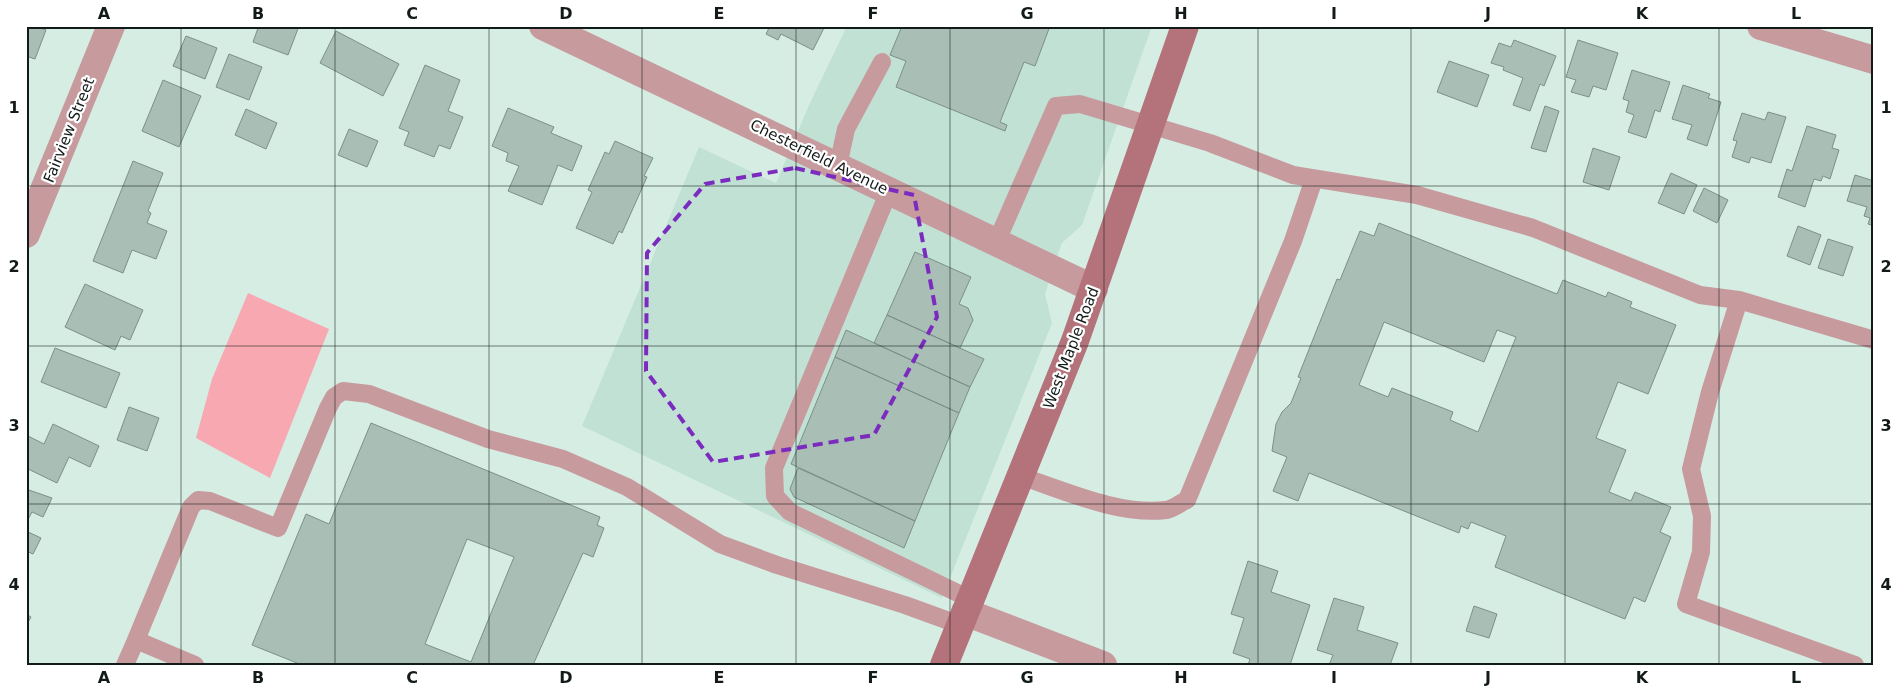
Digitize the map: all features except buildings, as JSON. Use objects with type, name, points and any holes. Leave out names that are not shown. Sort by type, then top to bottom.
[{"type":"main road","name":"West Maple Road","points":[[944,665],[1063,373],[1185,26]]},
{"type":"street","name":"Fairview Street","points":[[26,234],[111,26]]},
{"type":"street","name":"Chesterfield Avenue","points":[[543,26],[1094,289]]},
{"type":"street","points":[[1761,26],[1874,60]]},
{"type":"street","points":[[965,612],[1103,665]]},
{"type":"lane","points":[[838,166],[846,129],[882,62]]},
{"type":"lane","points":[[996,243],[1056,106],[1080,104],[1210,143],[1293,175],[1426,198],[1533,228],[1700,295],[1739,300],[1874,340]]},
{"type":"lane","points":[[1020,476],[1101,502],[1140,511],[1168,510],[1187,500],[1293,241],[1314,179]]},
{"type":"lane","points":[[889,191],[774,468],[775,496],[790,512],[965,612]]},
{"type":"lane","points":[[1739,300],[1710,392],[1691,469],[1702,516],[1701,552],[1686,604],[1855,665]]},
{"type":"lane","points":[[125,665],[191,507],[198,500],[210,501],[278,528],[328,408],[334,397],[343,391],[369,394],[488,439],[564,459],[627,487],[720,544],[777,565],[905,605],[965,612]]},
{"type":"lane","points":[[136,640],[195,665]]},
{"type":"highlighted area","points":[[795,168],[914,195],[937,317],[874,435],[713,462],[646,371],[647,253],[705,184]]},
{"type":"shaded area","points":[[847,26],[1152,26],[1082,225],[1062,243],[1045,294],[1052,323],[942,598],[582,426],[699,147],[776,183],[809,105]]},
{"type":"shaded area","points":[[248,293],[329,329],[270,478],[196,438],[212,379]]}]
